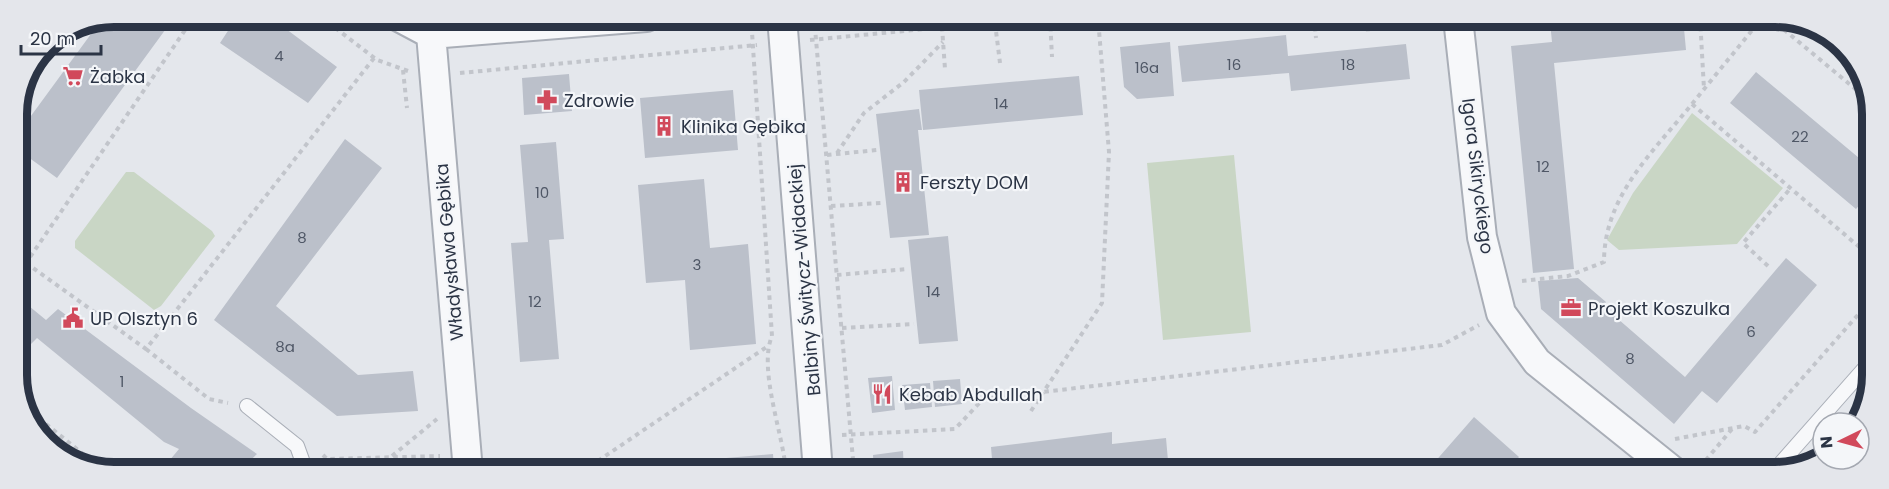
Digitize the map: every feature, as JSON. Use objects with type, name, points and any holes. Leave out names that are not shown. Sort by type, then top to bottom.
[{"type":"street","points":[[418,27],[431,34],[520,27]]},
{"type":"street","name":"Igora Sikiryckiego","points":[[1459,27],[1482,237],[1501,313],[1537,362],[1662,462]]},
{"type":"street","name":"Balbiny Świtycz-Widackiej","points":[[783,30],[818,462]]},
{"type":"street","name":"Władysława Gębika","points":[[431,34],[467,462]]},
{"type":"lane","points":[[1782,462],[1862,370]]},
{"type":"lane","points":[[247,406],[297,446],[303,462]]},
{"type":"path","points":[[27,262],[187,27]]},
{"type":"path","points":[[752,27],[772,336],[768,346],[772,400],[784,447],[785,462]]},
{"type":"path","points":[[814,27],[853,462]]},
{"type":"path","points":[[648,54],[754,45],[783,30],[815,40],[942,27],[945,69]]},
{"type":"path","points":[[995,27],[999,63]]},
{"type":"path","points":[[1050,27],[1052,57]]},
{"type":"path","points":[[1031,411],[1102,303],[1109,152],[1099,27]]},
{"type":"path","points":[[1315,27],[1316,38]]},
{"type":"path","points":[[1368,27],[1368,32]]},
{"type":"path","points":[[1701,27],[1704,89]]},
{"type":"path","points":[[1518,281],[1568,276],[1604,261],[1604,237],[1626,184],[1755,27]]},
{"type":"path","points":[[1782,28],[1859,93]]},
{"type":"path","points":[[837,153],[864,113],[904,82],[943,42]]},
{"type":"path","points":[[27,264],[146,349],[374,58]]},
{"type":"path","points":[[1692,104],[1862,250]]},
{"type":"path","points":[[827,155],[877,150]]},
{"type":"path","points":[[1768,266],[1743,243],[1790,189]]},
{"type":"path","points":[[831,206],[881,203]]},
{"type":"path","points":[[837,275],[908,269]]},
{"type":"path","points":[[1669,441],[1744,426],[1755,432],[1862,309]]},
{"type":"path","points":[[838,435],[956,429],[983,399],[1442,345],[1501,313]]},
{"type":"path","points":[[842,328],[914,324]]},
{"type":"path","points":[[596,462],[768,346]]},
{"type":"path","points":[[39,417],[87,457]]},
{"type":"path","points":[[391,457],[440,417]]},
{"type":"path","points":[[1705,462],[1732,429]]},
{"type":"green space","points":[[1692,113],[1783,188],[1737,244],[1619,250],[1607,240],[1633,193]]},
{"type":"green space","points":[[1234,155],[1251,332],[1163,340],[1147,163]]},
{"type":"green space","points":[[126,172],[134,172],[212,231],[215,236],[161,306],[154,310],[75,248],[75,241]]},
{"type":"building","points":[[114,27],[167,27],[57,178],[27,156],[27,121],[94,30]]},
{"type":"building","points":[[230,27],[283,27],[337,67],[308,103],[220,43]]},
{"type":"building","points":[[1550,27],[1684,27],[1686,50],[1554,63],[1574,269],[1533,273],[1511,46],[1552,42]]},
{"type":"building","points":[[1286,35],[1288,56],[1406,44],[1410,79],[1291,91],[1289,73],[1182,82],[1178,46]]},
{"type":"building","points":[[1170,42],[1174,96],[1137,99],[1124,87],[1120,47]]},
{"type":"building","points":[[1756,72],[1862,160],[1862,202],[1856,209],[1730,103]]},
{"type":"building","points":[[569,74],[572,111],[524,115],[522,78]]},
{"type":"building","points":[[1079,76],[1083,115],[923,130],[919,90]]},
{"type":"building","points":[[733,90],[738,150],[645,158],[640,98]]},
{"type":"building","name":"Ferszty DOM","points":[[919,109],[922,130],[918,130],[929,235],[890,238],[876,114]]},
{"type":"building","points":[[345,139],[382,168],[276,306],[358,375],[413,371],[418,411],[337,416],[214,320]]},
{"type":"building","points":[[556,142],[564,239],[549,240],[559,359],[520,362],[511,243],[528,242],[520,145]]},
{"type":"building","points":[[704,179],[710,248],[748,244],[756,344],[690,350],[685,280],[646,283],[638,185]]},
{"type":"building","points":[[948,236],[958,341],[919,344],[908,240]]},
{"type":"building","points":[[1786,258],[1817,285],[1717,403],[1702,391],[1674,424],[1541,309],[1538,281],[1578,278],[1606,302],[1603,306],[1685,377]]},
{"type":"building","points":[[27,304],[46,320],[58,309],[257,454],[249,462],[170,462],[179,449],[164,442],[37,338],[27,348]]},
{"type":"building","name":"Kebab Abdullah","points":[[892,376],[895,410],[872,413],[868,378]]},
{"type":"building","points":[[960,379],[962,404],[935,407],[933,381]]},
{"type":"building","points":[[930,383],[932,407],[905,410],[902,385]]},
{"type":"building","points":[[1474,417],[1519,457],[1515,462],[1435,462]]},
{"type":"building","points":[[1112,432],[1112,444],[1166,438],[1168,462],[992,462],[991,447]]},
{"type":"building","points":[[903,451],[904,462],[873,462],[873,455]]},
{"type":"building","points":[[773,454],[774,462],[726,462],[726,458]]},
{"type":"place","name":"Żabka","points":[[73,76]]},
{"type":"place","name":"Zdrowie","points":[[547,100]]},
{"type":"place","name":"Klinika Gębika","points":[[664,126]]},
{"type":"place","name":"Ferszty DOM","points":[[903,182]]},
{"type":"place","name":"Projekt Koszulka","points":[[1571,308]]},
{"type":"place","name":"UP Olsztyn 6","points":[[73,318]]},
{"type":"place","name":"Kebab Abdullah","points":[[882,394]]}]
